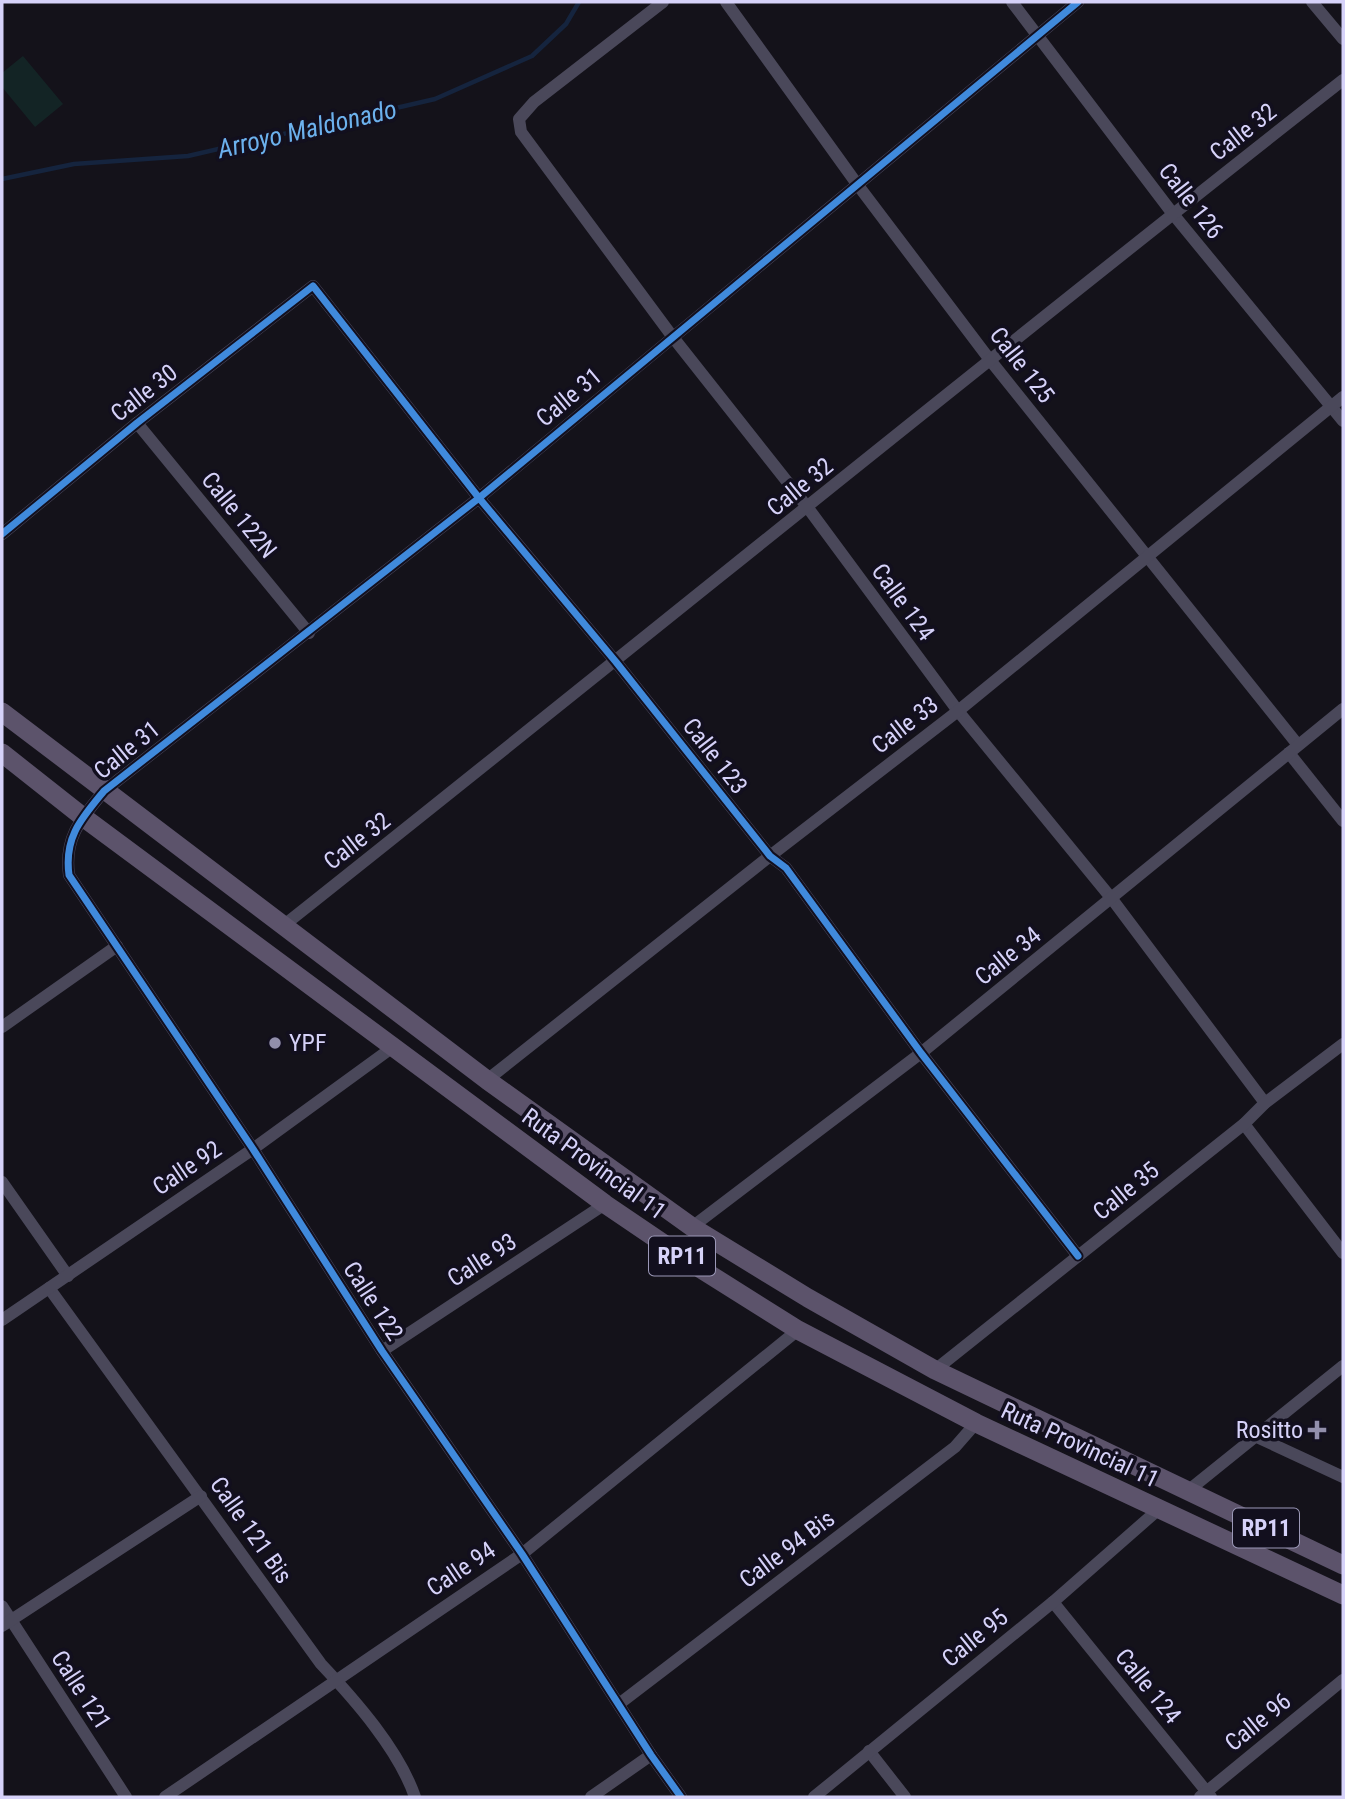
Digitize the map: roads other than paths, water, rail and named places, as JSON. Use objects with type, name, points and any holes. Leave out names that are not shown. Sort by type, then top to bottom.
[{"type":"main road","name":"RP11","points":[[2,712],[104,791]]},
{"type":"main road","name":"RP11","points":[[2,754],[83,817]]},
{"type":"main road","name":"Ruta Provincial 11","points":[[104,791],[487,1080],[692,1227],[808,1298],[936,1370],[1343,1565]]},
{"type":"main road","name":"Ruta Provincial 11","points":[[83,817],[605,1204],[701,1269],[798,1329],[976,1423],[1343,1595]]},
{"type":"street","name":"Calle 124","points":[[663,2],[534,102],[519,119],[521,132],[958,711],[1112,899],[1265,1103]]},
{"type":"street","name":"Calle 125","points":[[726,2],[857,184],[990,360],[1147,558],[1293,749],[1343,821]]},
{"type":"street","name":"Calle 126","points":[[1012,2],[1173,214],[1343,421]]},
{"type":"street","name":"Calle 31","points":[[83,817],[104,791],[479,498],[1078,2]]},
{"type":"street","points":[[1312,2],[1343,39]]},
{"type":"street","name":"Calle 32","points":[[283,926],[1343,80]]},
{"type":"street","name":"Calle 30","points":[[2,534],[136,423],[313,286]]},
{"type":"street","name":"Calle 123","points":[[313,286],[479,498],[616,662],[770,856],[786,868],[921,1053],[1077,1256]]},
{"type":"street","name":"Calle 33","points":[[487,1080],[958,711],[1343,397]]},
{"type":"street","name":"Calle 122N","points":[[136,423],[309,633]]},
{"type":"street","name":"Calle 34","points":[[692,1227],[921,1053],[1343,709]]},
{"type":"street","name":"Calle 122","points":[[83,817],[68,848],[69,876],[253,1149],[382,1352],[522,1554],[651,1755],[681,1797]]},
{"type":"street","points":[[2,1027],[117,946]]},
{"type":"street","name":"Calle 35","points":[[936,1370],[1244,1124],[1265,1103],[1343,1044]]},
{"type":"street","name":"Calle 92","points":[[2,1320],[253,1149],[393,1047]]},
{"type":"street","points":[[1244,1124],[1343,1253]]},
{"type":"street","points":[[2,1182],[68,1276]]},
{"type":"street","name":"Calle 93","points":[[382,1352],[605,1204]]},
{"type":"street","name":"Calle 121 Bis","points":[[49,1288],[321,1664],[348,1693],[407,1774],[415,1797]]},
{"type":"street","name":"Calle 94","points":[[165,1797],[522,1554],[798,1329]]},
{"type":"street","points":[[1189,1490],[1343,1366]]},
{"type":"street","name":"Calle 94 Bis","points":[[619,1704],[955,1447],[976,1423]]},
{"type":"street","points":[[1258,1437],[1343,1477]]},
{"type":"street","points":[[6,1623],[201,1496]]},
{"type":"street","name":"Calle 95","points":[[814,1797],[1053,1602],[1159,1509]]},
{"type":"street","name":"Calle 124","points":[[1053,1602],[1206,1795]]},
{"type":"street","name":"Calle 121","points":[[2,1606],[6,1623],[126,1797]]},
{"type":"street","name":"Calle 96","points":[[1206,1795],[1343,1680]]},
{"type":"street","points":[[869,1751],[905,1797]]},
{"type":"street","points":[[591,1797],[651,1755]]},
{"type":"waterway","name":"Arroyo Maldonado","points":[[2,179],[74,164],[188,156],[435,99],[532,56],[566,24],[579,2]]},
{"type":"place","name":"YPF","points":[[275,1043]]},
{"type":"place","name":"Rositto","points":[[1317,1430]]}]
